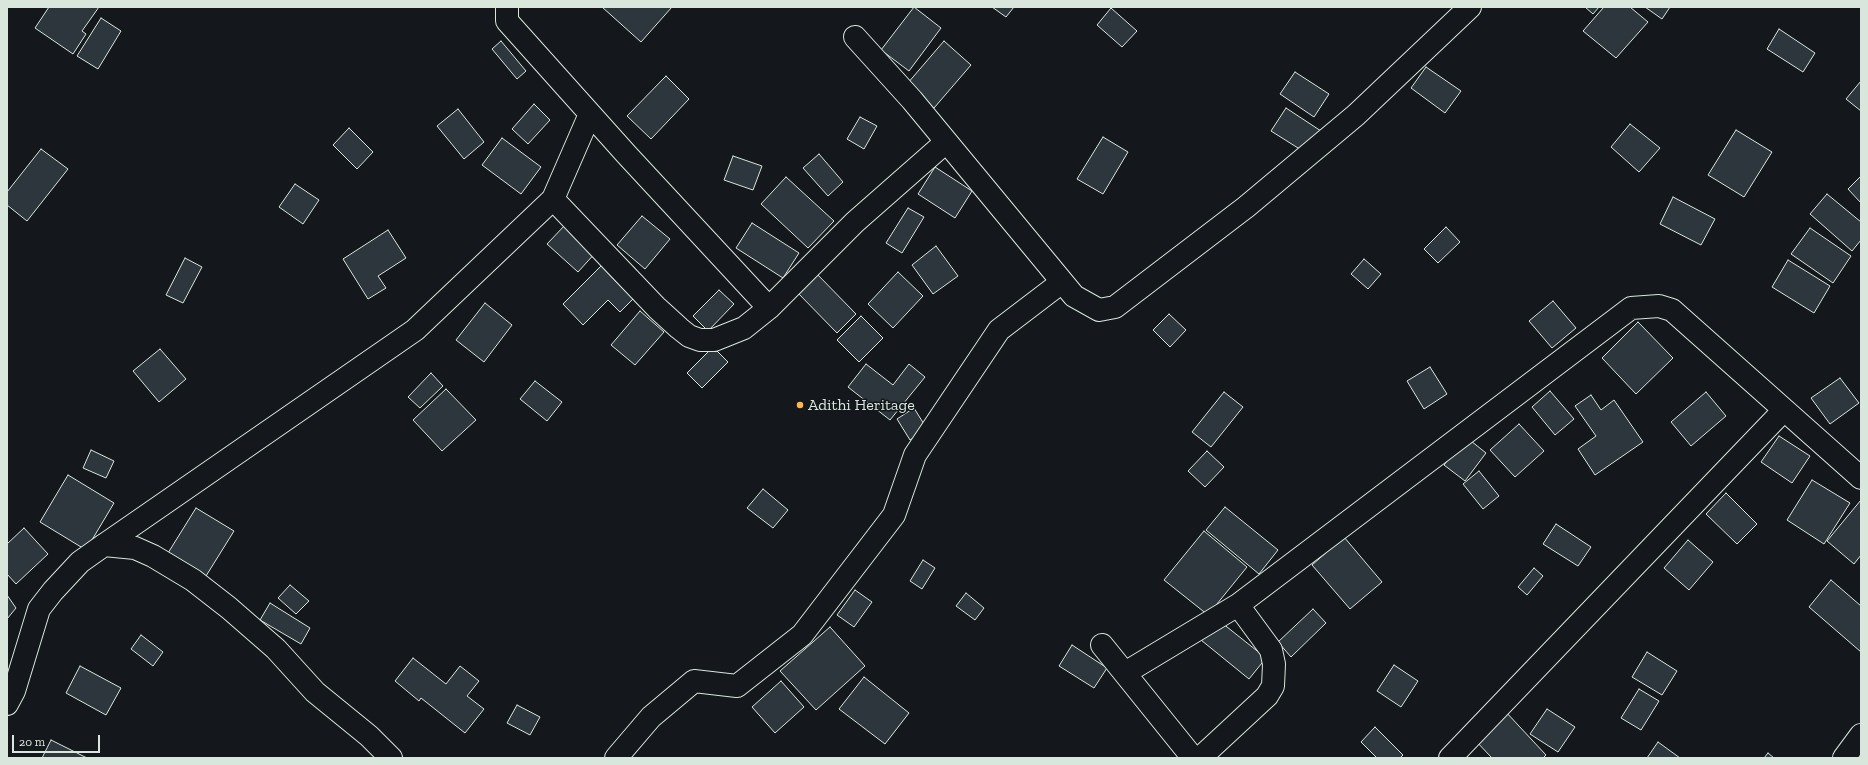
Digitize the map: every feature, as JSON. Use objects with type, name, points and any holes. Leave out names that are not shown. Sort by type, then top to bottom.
[{"type":"street","points":[[507,7],[507,21],[590,114],[769,308]]},
{"type":"street","points":[[855,37],[912,100],[1074,296],[1099,310],[1114,307],[1246,207],[1356,115],[1470,7]]},
{"type":"street","points":[[7,704],[14,691],[39,609],[67,575],[80,562],[104,545],[415,330],[553,199],[590,114]]},
{"type":"street","points":[[553,199],[657,308],[689,336],[700,340],[714,340],[744,328],[769,308],[855,222],[946,142]]},
{"type":"street","points":[[616,758],[651,717],[694,680],[737,686],[802,635],[894,515],[915,455],[999,330],[1062,282]]},
{"type":"street","points":[[1125,673],[1238,605],[1631,308],[1659,306],[1672,310],[1861,478]]},
{"type":"street","points":[[1450,758],[1784,410]]},
{"type":"street","points":[[104,545],[135,548],[153,556],[193,580],[276,649],[315,692],[369,736],[391,758]]},
{"type":"street","points":[[1200,758],[1267,696],[1273,686],[1274,664],[1271,650],[1238,605]]},
{"type":"street","points":[[1102,645],[1193,758]]},
{"type":"street","points":[[1844,758],[1861,736]]},
{"type":"building","points":[[49,7],[99,7],[82,31],[86,34],[73,54],[35,28]]},
{"type":"building","points":[[602,7],[672,7],[641,42]]},
{"type":"building","points":[[914,7],[941,28],[909,71],[881,50]]},
{"type":"building","points":[[992,7],[1014,7],[1006,17]]},
{"type":"building","points":[[1585,7],[1599,7],[1593,14]]},
{"type":"building","points":[[1604,7],[1630,7],[1648,22],[1616,58],[1583,31]]},
{"type":"building","points":[[1645,7],[1670,7],[1662,19]]},
{"type":"building","points":[[1111,8],[1137,31],[1122,47],[1097,25]]},
{"type":"building","points":[[101,18],[121,31],[98,69],[77,56]]},
{"type":"building","points":[[1779,29],[1815,53],[1803,72],[1767,49]]},
{"type":"building","points":[[501,41],[526,71],[517,79],[492,49]]},
{"type":"building","points":[[944,41],[971,65],[934,108],[907,84]]},
{"type":"building","points":[[1426,67],[1461,91],[1445,113],[1411,88]]},
{"type":"building","points":[[1295,72],[1329,94],[1314,117],[1280,94]]},
{"type":"building","points":[[666,76],[689,99],[651,139],[627,116]]},
{"type":"building","points":[[1861,81],[1861,111],[1846,99]]},
{"type":"building","points":[[534,104],[550,120],[528,144],[512,129]]},
{"type":"building","points":[[1286,108],[1321,131],[1306,153],[1271,131]]},
{"type":"building","points":[[458,109],[484,142],[464,159],[437,126]]},
{"type":"building","points":[[860,117],[877,126],[864,149],[847,139]]},
{"type":"building","points":[[1630,124],[1660,148],[1639,172],[1611,147]]},
{"type":"building","points":[[349,128],[373,152],[357,169],[333,145]]},
{"type":"building","points":[[1736,130],[1772,152],[1744,197],[1708,175]]},
{"type":"building","points":[[1103,137],[1128,152],[1103,194],[1077,179]]},
{"type":"building","points":[[502,138],[541,167],[521,194],[482,165]]},
{"type":"building","points":[[41,149],[68,169],[27,221],[7,205],[7,192]]},
{"type":"building","points":[[819,154],[843,182],[828,196],[803,168]]},
{"type":"building","points":[[733,156],[762,166],[753,190],[724,180]]},
{"type":"building","points":[[935,167],[972,191],[955,218],[918,194]]},
{"type":"building","points":[[1861,176],[1861,203],[1848,189]]},
{"type":"building","points":[[786,177],[834,221],[808,248],[761,204]]},
{"type":"building","points":[[295,184],[319,200],[303,224],[279,207]]},
{"type":"building","points":[[1827,194],[1861,222],[1861,240],[1852,251],[1810,214]]},
{"type":"building","points":[[1673,197],[1715,219],[1701,245],[1660,224]]},
{"type":"building","points":[[908,208],[924,217],[902,253],[886,243]]},
{"type":"building","points":[[642,216],[670,239],[645,269],[617,245]]},
{"type":"building","points":[[752,223],[799,253],[783,278],[736,248]]},
{"type":"building","points":[[566,224],[597,251],[578,272],[547,244]]},
{"type":"building","points":[[1446,227],[1460,242],[1438,263],[1424,249]]},
{"type":"building","points":[[1810,228],[1851,256],[1833,283],[1791,254]]},
{"type":"building","points":[[388,230],[406,258],[378,276],[386,288],[368,299],[343,259]]},
{"type":"building","points":[[936,246],[958,276],[933,294],[912,265]]},
{"type":"building","points":[[185,258],[202,267],[183,303],[166,295]]},
{"type":"building","points":[[1364,259],[1381,274],[1368,289],[1351,274]]},
{"type":"building","points":[[1788,260],[1830,286],[1814,313],[1772,287]]},
{"type":"building","points":[[601,266],[633,299],[620,312],[608,300],[583,325],[563,304]]},
{"type":"building","points":[[898,272],[923,296],[893,328],[868,304]]},
{"type":"building","points":[[816,273],[856,314],[837,333],[797,292]]},
{"type":"building","points":[[719,290],[734,304],[708,331],[693,316]]},
{"type":"building","points":[[1553,301],[1576,328],[1552,348],[1529,321]]},
{"type":"building","points":[[485,303],[512,325],[484,362],[456,340]]},
{"type":"building","points":[[640,311],[664,332],[635,365],[611,345]]},
{"type":"building","points":[[1169,314],[1186,330],[1170,347],[1153,330]]},
{"type":"building","points":[[861,316],[883,338],[859,362],[837,340]]},
{"type":"building","points":[[1638,322],[1673,358],[1636,394],[1602,358]]},
{"type":"building","points":[[713,347],[728,362],[702,388],[687,373]]},
{"type":"building","points":[[160,349],[186,379],[159,402],[133,371]]},
{"type":"building","points":[[866,364],[893,385],[909,364],[925,377],[890,420],[848,387]]},
{"type":"building","points":[[1430,367],[1447,394],[1424,409],[1407,381]]},
{"type":"building","points":[[431,373],[443,386],[420,408],[408,397]]},
{"type":"building","points":[[1840,378],[1859,403],[1830,424],[1811,398]]},
{"type":"building","points":[[535,381],[562,402],[547,421],[520,399]]},
{"type":"building","points":[[446,389],[476,420],[442,451],[413,420]]},
{"type":"building","points":[[1550,391],[1574,419],[1555,435],[1532,407]]},
{"type":"building","points":[[1224,392],[1243,407],[1211,447],[1192,432]]},
{"type":"building","points":[[1706,392],[1726,416],[1691,446],[1671,422]]},
{"type":"building","points":[[1591,395],[1601,410],[1614,400],[1643,442],[1595,475],[1578,449],[1596,436],[1575,406]]},
{"type":"building","points":[[914,408],[927,429],[910,440],[897,419]]},
{"type":"building","points":[[1519,424],[1544,451],[1515,477],[1490,450]]},
{"type":"building","points":[[1779,436],[1810,456],[1792,483],[1761,462]]},
{"type":"building","points":[[1466,437],[1486,453],[1465,481],[1444,465]]},
{"type":"building","points":[[91,450],[114,461],[106,478],[83,468]]},
{"type":"building","points":[[1207,451],[1224,467],[1205,487],[1188,471]]},
{"type":"building","points":[[1479,471],[1499,496],[1483,509],[1463,484]]},
{"type":"building","points":[[68,475],[114,503],[86,550],[40,522]]},
{"type":"building","points":[[1812,480],[1850,503],[1824,544],[1787,520]]},
{"type":"building","points":[[763,489],[788,510],[773,528],[747,508]]},
{"type":"building","points":[[1726,493],[1757,524],[1737,544],[1706,514]]},
{"type":"building","points":[[1861,500],[1861,555],[1854,564],[1827,541]]},
{"type":"building","points":[[1225,507],[1278,550],[1259,574],[1206,530]]},
{"type":"building","points":[[196,508],[234,531],[206,576],[168,553]]},
{"type":"building","points":[[1556,524],[1591,547],[1578,566],[1543,544]]},
{"type":"building","points":[[24,528],[48,554],[16,584],[7,574],[7,544]]},
{"type":"building","points":[[1204,531],[1247,567],[1208,615],[1164,580]]},
{"type":"building","points":[[1344,537],[1382,582],[1350,609],[1312,565]]},
{"type":"building","points":[[1688,540],[1713,562],[1689,590],[1664,568]]},
{"type":"building","points":[[923,560],[935,568],[922,589],[910,581]]},
{"type":"building","points":[[1534,568],[1543,576],[1527,595],[1518,587]]},
{"type":"building","points":[[1831,580],[1861,606],[1861,652],[1809,607]]},
{"type":"building","points":[[290,585],[309,601],[296,614],[278,598]]},
{"type":"building","points":[[855,590],[872,602],[854,627],[837,615]]},
{"type":"building","points":[[966,593],[984,608],[975,620],[956,606]]},
{"type":"building","points":[[7,595],[16,608],[7,619]]},
{"type":"building","points":[[270,603],[310,628],[301,644],[260,620]]},
{"type":"building","points":[[1313,609],[1326,623],[1291,657],[1278,642]]},
{"type":"building","points":[[1217,619],[1266,658],[1249,679],[1201,640]]},
{"type":"building","points":[[830,627],[865,666],[816,710],[780,671]]},
{"type":"building","points":[[141,635],[163,652],[153,666],[131,649]]},
{"type":"building","points":[[1072,645],[1107,668],[1094,688],[1059,666]]},
{"type":"building","points":[[1647,652],[1677,671],[1662,695],[1632,677]]},
{"type":"building","points":[[413,658],[446,684],[460,666],[479,681],[467,696],[484,709],[465,733],[421,698],[419,701],[395,681]]},
{"type":"building","points":[[1394,665],[1418,681],[1401,707],[1377,691]]},
{"type":"building","points":[[80,666],[121,688],[106,715],[66,693]]},
{"type":"building","points":[[864,677],[909,713],[885,744],[839,709]]},
{"type":"building","points":[[781,681],[804,707],[775,733],[752,707]]},
{"type":"building","points":[[1639,689],[1659,701],[1641,730],[1621,718]]},
{"type":"building","points":[[517,705],[540,717],[530,735],[507,723]]},
{"type":"building","points":[[1547,709],[1575,727],[1558,752],[1530,734]]},
{"type":"building","points":[[1505,711],[1546,755],[1543,758],[1492,758],[1474,739]]},
{"type":"building","points":[[1375,727],[1403,755],[1400,758],[1377,758],[1361,742]]},
{"type":"building","points":[[51,740],[87,758],[42,758]]},
{"type":"building","points":[[1658,742],[1680,758],[1647,758]]},
{"type":"building","points":[[1768,753],[1774,758],[1764,758]]},
{"type":"place","name":"Adithi Heritage","points":[[800,405]]}]
